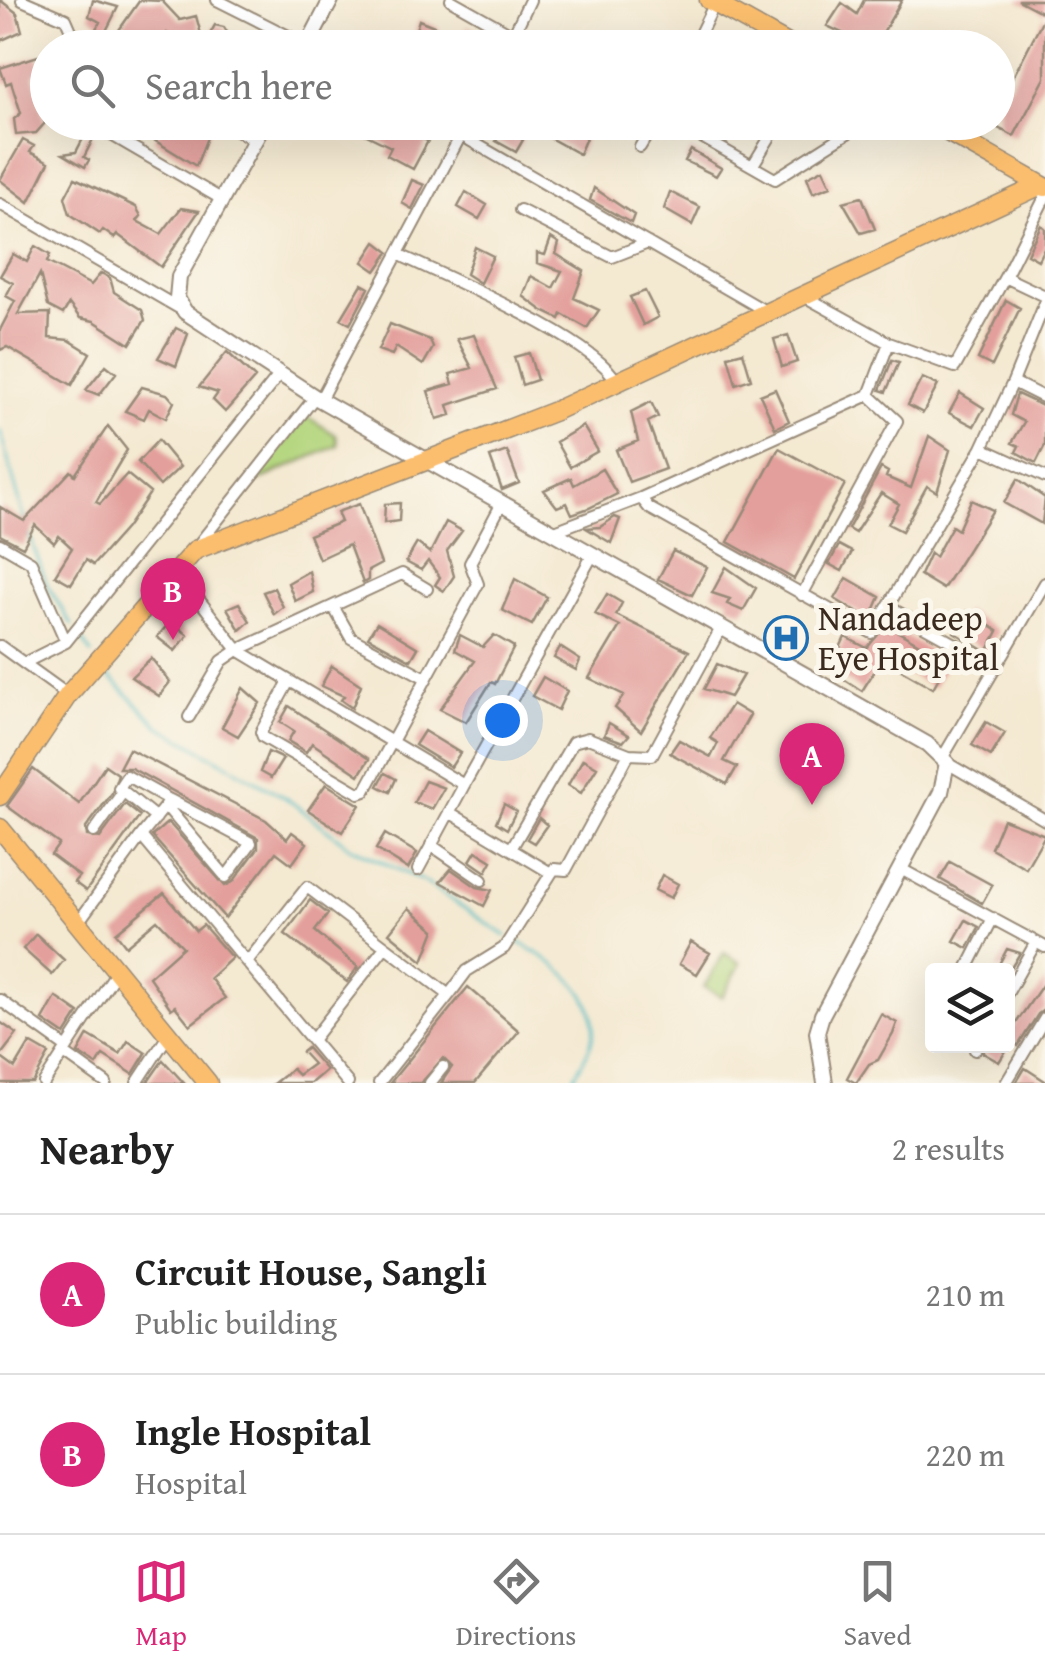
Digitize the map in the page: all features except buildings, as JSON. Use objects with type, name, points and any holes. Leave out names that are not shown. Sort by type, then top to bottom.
[{"type":"main road","points":[[712,2],[763,30]]},
{"type":"main road","points":[[961,140],[1044,189]]},
{"type":"main road","points":[[0,796],[68,695],[195,550],[429,462],[1044,189]]},
{"type":"main road","points":[[0,828],[208,1083]]},
{"type":"street","points":[[22,0],[66,19],[71,30]]},
{"type":"street","points":[[217,0],[275,30]]},
{"type":"street","points":[[451,0],[504,30]]},
{"type":"street","points":[[517,30],[530,0]]},
{"type":"street","points":[[315,30],[326,2]]},
{"type":"street","points":[[700,30],[712,2]]},
{"type":"street","points":[[120,140],[223,200]]},
{"type":"street","points":[[184,312],[176,298],[179,277],[255,140]]},
{"type":"street","points":[[195,550],[317,399],[460,140]]},
{"type":"street","points":[[469,140],[767,312]]},
{"type":"street","points":[[640,147],[644,140]]},
{"type":"street","points":[[708,140],[775,179],[839,140]]},
{"type":"street","points":[[753,165],[768,140]]},
{"type":"street","points":[[802,295],[888,342],[955,367],[1005,277],[1044,189]]},
{"type":"street","points":[[0,204],[184,312],[317,399],[1045,820]]},
{"type":"street","points":[[520,210],[612,257],[648,243]]},
{"type":"street","points":[[398,254],[578,347],[607,364],[616,381]]},
{"type":"street","points":[[641,498],[650,508],[872,633],[982,448],[1045,300],[1005,277]]},
{"type":"street","points":[[551,532],[641,498],[869,394],[888,342]]},
{"type":"street","points":[[26,662],[66,642],[279,376]]},
{"type":"street","points":[[1013,382],[1045,398]]},
{"type":"street","points":[[802,595],[897,421],[869,394]]},
{"type":"street","points":[[982,448],[1045,477]]},
{"type":"street","points":[[289,681],[261,732],[268,742],[358,793],[365,792],[478,584],[470,563],[502,503]]},
{"type":"street","points":[[0,544],[32,562],[66,642]]},
{"type":"street","points":[[418,870],[592,556]]},
{"type":"street","points":[[176,569],[238,650],[464,786]]},
{"type":"street","points":[[189,717],[222,661],[238,650],[402,574],[427,589]]},
{"type":"street","points":[[825,1083],[818,1052],[822,1015],[941,792],[944,760],[1045,583]]},
{"type":"street","points":[[333,606],[351,638],[426,678]]},
{"type":"street","points":[[889,607],[997,667]]},
{"type":"street","points":[[511,849],[572,742],[588,738],[629,754],[652,754],[720,630]]},
{"type":"street","points":[[0,646],[68,695]]},
{"type":"street","points":[[449,812],[550,873],[566,870],[629,754]]},
{"type":"street","points":[[156,818],[119,788],[127,776],[168,803],[251,843],[226,877],[168,803]]},
{"type":"street","points":[[94,832],[123,792]]},
{"type":"street","points":[[79,921],[168,803]]},
{"type":"street","points":[[141,836],[249,960],[348,1083]]},
{"type":"street","points":[[431,846],[482,880]]},
{"type":"street","points":[[899,868],[1040,945],[1015,982]]},
{"type":"street","points":[[379,1083],[468,971],[504,948],[550,873]]},
{"type":"street","points":[[249,960],[307,887],[449,996]]},
{"type":"street","points":[[970,963],[993,918]]},
{"type":"street","points":[[313,1039],[385,947]]},
{"type":"street","points":[[44,1083],[118,970]]},
{"type":"street","points":[[0,1000],[106,1083]]},
{"type":"street","points":[[1006,1083],[1045,1018]]},
{"type":"street","points":[[137,1083],[168,1034]]},
{"type":"street","points":[[430,1083],[443,1067]]},
{"type":"green space","points":[[306,416],[336,435],[338,445],[246,486]]},
{"type":"green space","points":[[724,953],[741,963],[722,997],[704,987]]},
{"type":"waterway","points":[[0,431],[25,521]]},
{"type":"waterway","points":[[29,534],[47,585],[72,625]]},
{"type":"waterway","points":[[77,632],[92,654]]},
{"type":"waterway","points":[[102,669],[159,726],[286,798],[350,847],[423,881],[506,936]]},
{"type":"waterway","points":[[513,939],[570,978],[589,1006],[592,1039],[571,1083]]},
{"type":"place","name":"Nandadeep Eye Hospital","points":[[786,638]]},
{"type":"place","name":"Ingle Hospital","points":[[173,640]]},
{"type":"place","name":"Circuit House, Sangli","points":[[812,805]]}]
